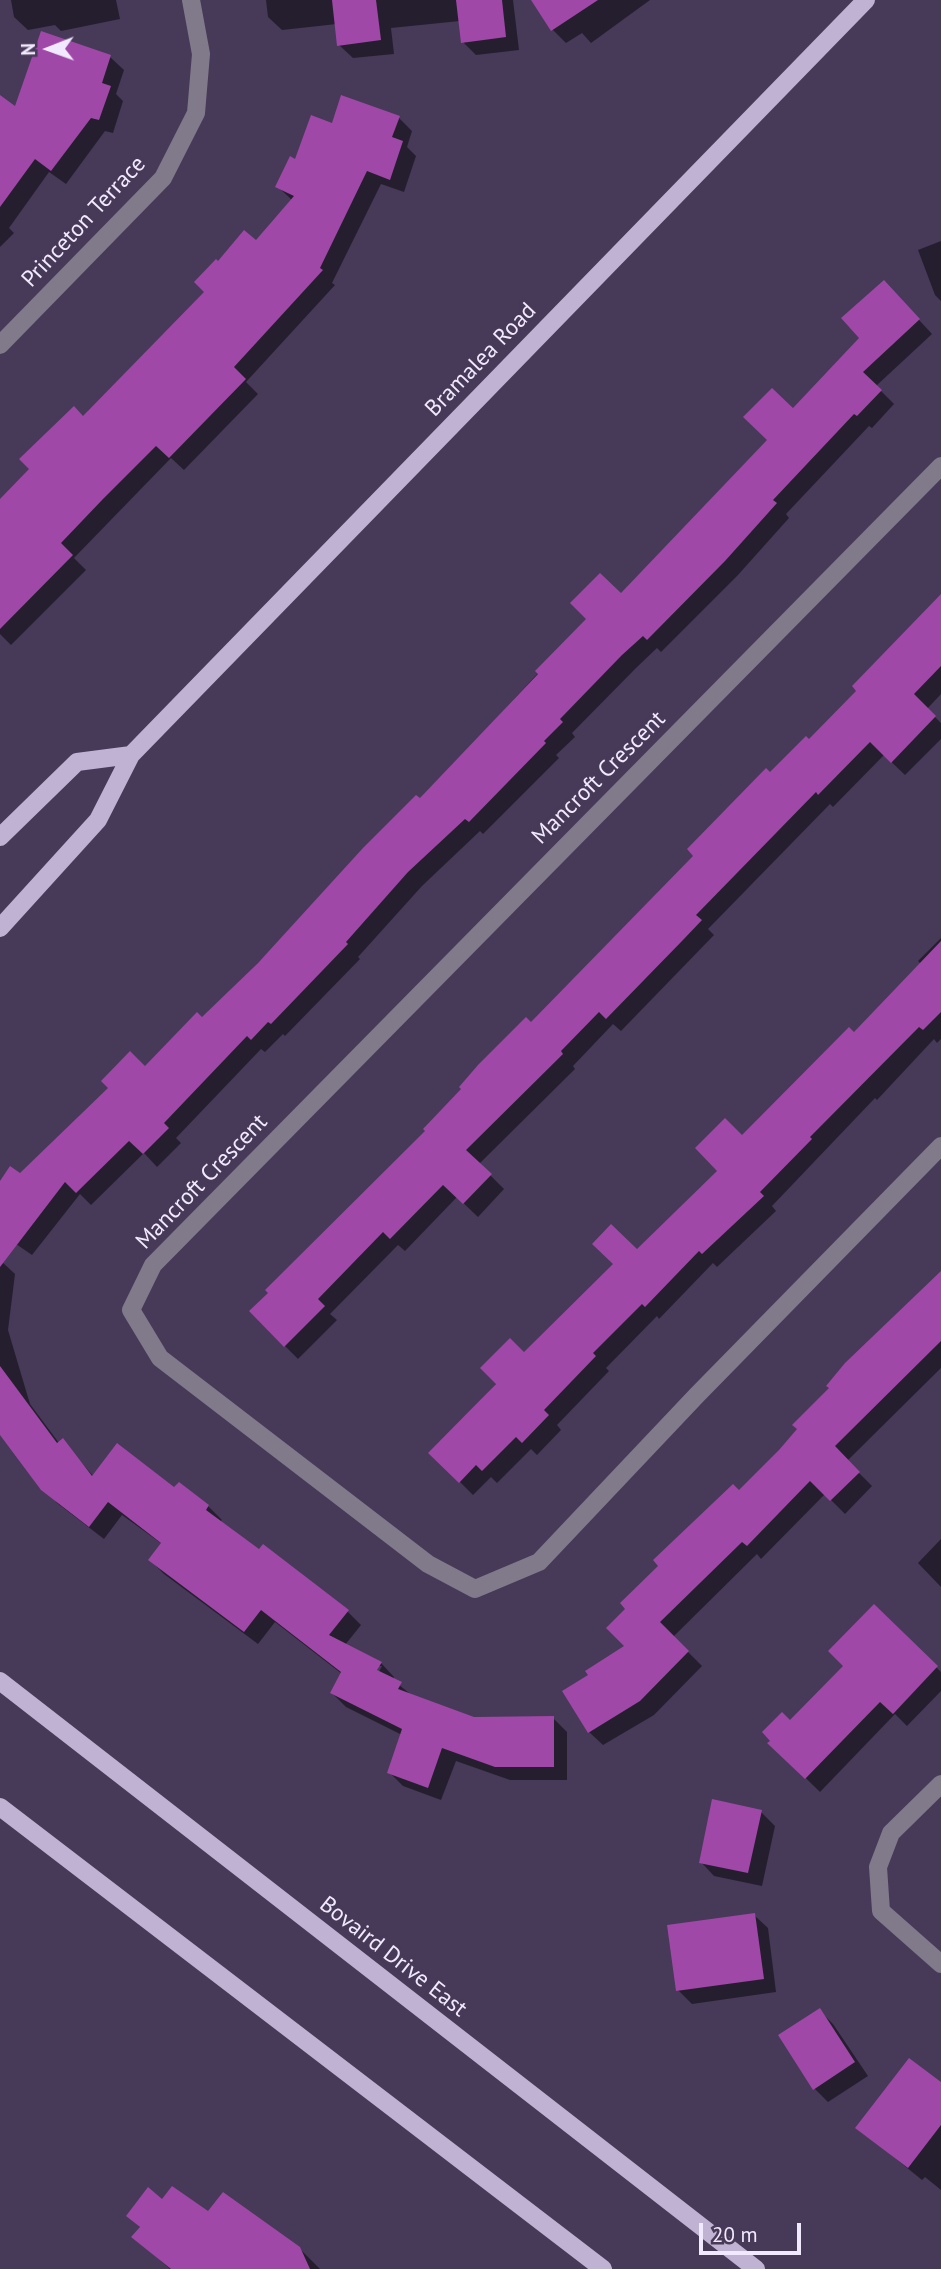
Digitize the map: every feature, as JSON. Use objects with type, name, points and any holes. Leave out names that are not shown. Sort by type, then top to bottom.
[{"type":"main road","name":"Bramalea Road","points":[[0,928],[98,820],[131,755],[866,0]]},
{"type":"main road","points":[[0,837],[77,762],[131,755]]},
{"type":"main road","name":"Bovaird Drive East","points":[[0,1682],[757,2269]]},
{"type":"main road","points":[[0,1807],[603,2269]]},
{"type":"street","name":"Princeton Terrace","points":[[0,345],[163,178],[196,113],[201,54],[191,0]]},
{"type":"street","name":"Mancroft Crescent","points":[[941,466],[153,1265],[131,1310],[160,1358],[428,1564],[475,1589],[539,1562],[697,1395],[941,1146]]},
{"type":"street","points":[[941,1784],[891,1833],[878,1867],[881,1912],[941,1964]]},
{"type":"building","points":[[332,0],[376,0],[381,40],[337,46]]},
{"type":"building","points":[[456,0],[502,0],[506,37],[461,43]]},
{"type":"building","points":[[531,0],[598,0],[551,31]]},
{"type":"building","points":[[41,31],[111,55],[102,83],[111,86],[99,120],[91,118],[51,171],[35,159],[0,207],[0,95],[15,106]]},
{"type":"building","points":[[341,95],[400,116],[392,137],[403,141],[390,180],[367,171],[320,268],[323,270],[234,367],[246,379],[169,458],[156,446],[103,499],[61,543],[73,555],[0,629],[0,499],[29,469],[19,459],[74,406],[83,416],[204,292],[194,282],[216,259],[218,261],[244,230],[256,240],[294,196],[275,187],[290,156],[295,159],[311,115],[332,123]]},
{"type":"building","points":[[884,280],[920,319],[863,372],[882,390],[857,416],[854,414],[773,500],[777,503],[725,561],[647,640],[643,636],[622,655],[560,719],[563,722],[544,741],[546,743],[469,822],[465,819],[408,872],[346,942],[348,944],[271,1024],[268,1022],[251,1040],[247,1036],[164,1123],[169,1128],[143,1154],[129,1141],[76,1193],[65,1182],[0,1267],[0,1181],[10,1166],[20,1173],[108,1088],[101,1081],[130,1051],[145,1066],[197,1012],[202,1017],[258,963],[363,848],[416,795],[420,798],[538,674],[535,671],[586,619],[570,603],[600,573],[621,593],[767,440],[743,417],[772,388],[793,408],[859,338],[841,318]]},
{"type":"building","points":[[941,594],[941,666],[914,694],[936,716],[891,763],[870,742],[818,795],[816,792],[696,915],[702,920],[606,1019],[599,1012],[561,1051],[563,1054],[466,1150],[492,1174],[463,1204],[443,1185],[390,1239],[383,1232],[318,1299],[325,1306],[284,1347],[249,1311],[268,1293],[265,1290],[425,1131],[423,1129],[461,1089],[459,1087],[478,1065],[526,1017],[531,1022],[693,856],[687,849],[766,768],[770,772],[806,736],[809,739],[856,691],[852,686]]},
{"type":"building","points":[[941,941],[941,1012],[923,1030],[919,1027],[810,1137],[812,1139],[760,1192],[764,1196],[702,1254],[699,1251],[645,1307],[642,1304],[593,1353],[596,1356],[544,1410],[549,1415],[522,1443],[516,1437],[482,1471],[476,1465],[459,1483],[428,1453],[496,1384],[480,1368],[510,1338],[524,1352],[613,1264],[592,1244],[611,1224],[637,1249],[717,1171],[695,1148],[725,1118],[742,1135],[849,1027],[854,1032]]},
{"type":"building","points":[[941,1271],[941,1341],[835,1446],[860,1472],[830,1501],[810,1481],[747,1546],[742,1542],[660,1622],[689,1651],[640,1701],[588,1733],[562,1691],[588,1675],[585,1671],[624,1646],[606,1628],[625,1609],[620,1603],[658,1566],[653,1560],[733,1484],[739,1490],[779,1450],[797,1429],[792,1425],[829,1388],[826,1386],[845,1363]]},
{"type":"building","points":[[0,1366],[57,1443],[63,1438],[92,1476],[117,1443],[174,1487],[179,1482],[209,1505],[206,1510],[259,1549],[263,1544],[349,1610],[329,1635],[382,1662],[377,1670],[402,1682],[398,1689],[474,1717],[554,1716],[554,1767],[495,1767],[442,1748],[428,1788],[387,1773],[402,1729],[330,1693],[341,1672],[261,1610],[244,1632],[148,1560],[161,1543],[108,1502],[89,1527],[41,1490],[0,1435]]},
{"type":"building","points":[[874,1604],[938,1666],[893,1714],[880,1702],[805,1779],[767,1743],[770,1741],[762,1732],[782,1712],[790,1720],[843,1666],[828,1651]]},
{"type":"building","points":[[712,1799],[762,1810],[748,1873],[699,1863]]},
{"type":"building","points":[[755,1913],[764,1979],[676,1991],[667,1925]]},
{"type":"building","points":[[820,2008],[855,2062],[813,2090],[778,2035]]},
{"type":"building","points":[[909,2058],[941,2082],[941,2125],[908,2168],[855,2128]]},
{"type":"building","points":[[172,2186],[208,2211],[223,2192],[300,2247],[310,2269],[171,2269],[131,2237],[140,2227],[126,2216],[148,2187],[162,2199]]}]
